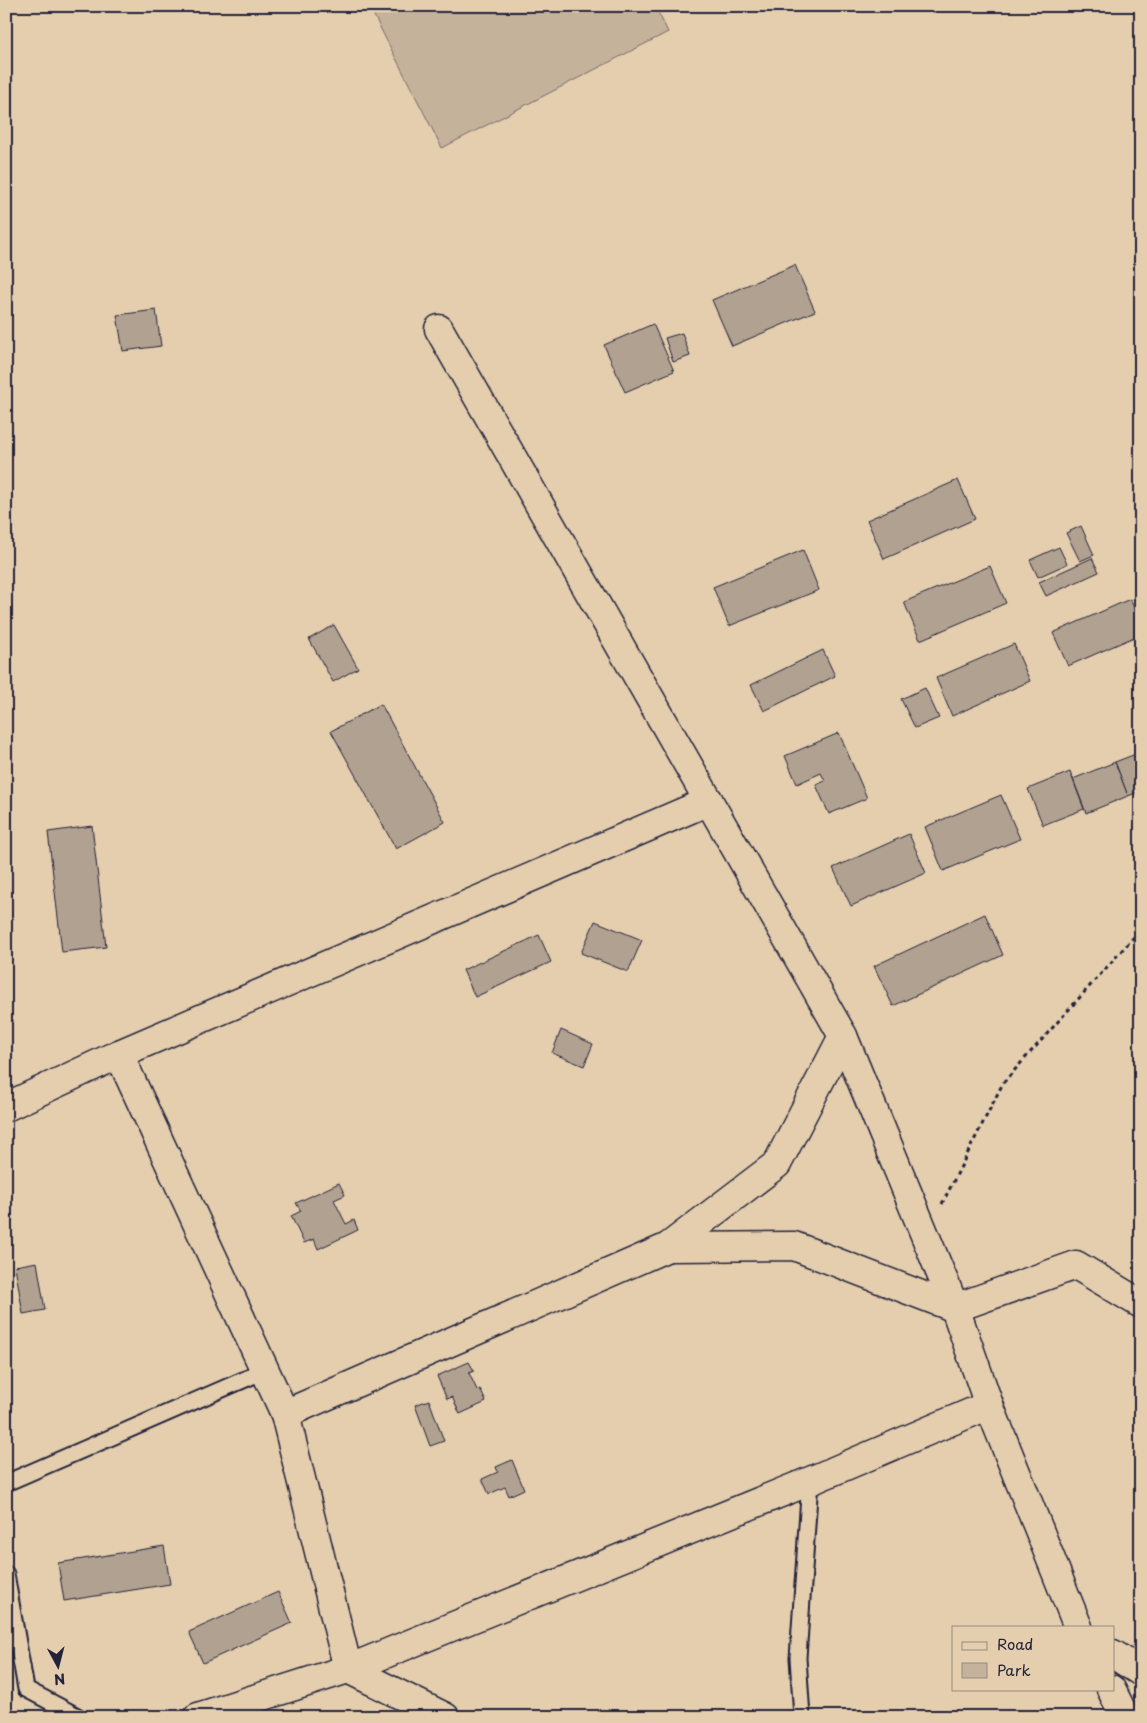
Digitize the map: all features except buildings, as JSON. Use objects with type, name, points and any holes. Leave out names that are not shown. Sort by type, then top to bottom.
[{"type":"street","points":[[439,329],[843,1036],[955,1308],[988,1406],[1078,1626]]},
{"type":"street","points":[[6,1107],[119,1054],[709,802]]},
{"type":"street","points":[[285,1414],[668,1247],[777,1164],[843,1036]]},
{"type":"street","points":[[119,1054],[285,1414],[348,1669]]},
{"type":"street","points":[[668,1247],[794,1246],[955,1308],[1076,1265],[1141,1304]]},
{"type":"street","points":[[198,1717],[348,1669],[810,1481],[988,1406]]},
{"type":"street","points":[[1114,1655],[1141,1672]]},
{"type":"street","points":[[348,1669],[446,1717]]},
{"type":"street","points":[[1112,1690],[1125,1717]]},
{"type":"lane","points":[[6,1483],[264,1371]]},
{"type":"lane","points":[[802,1717],[798,1658],[810,1481]]},
{"type":"lane","points":[[6,1574],[26,1689],[79,1717]]},
{"type":"path","points":[[926,1236],[1003,1083],[1141,929]]},
{"type":"green space","points":[[369,6],[655,6],[668,32],[442,148]]}]
